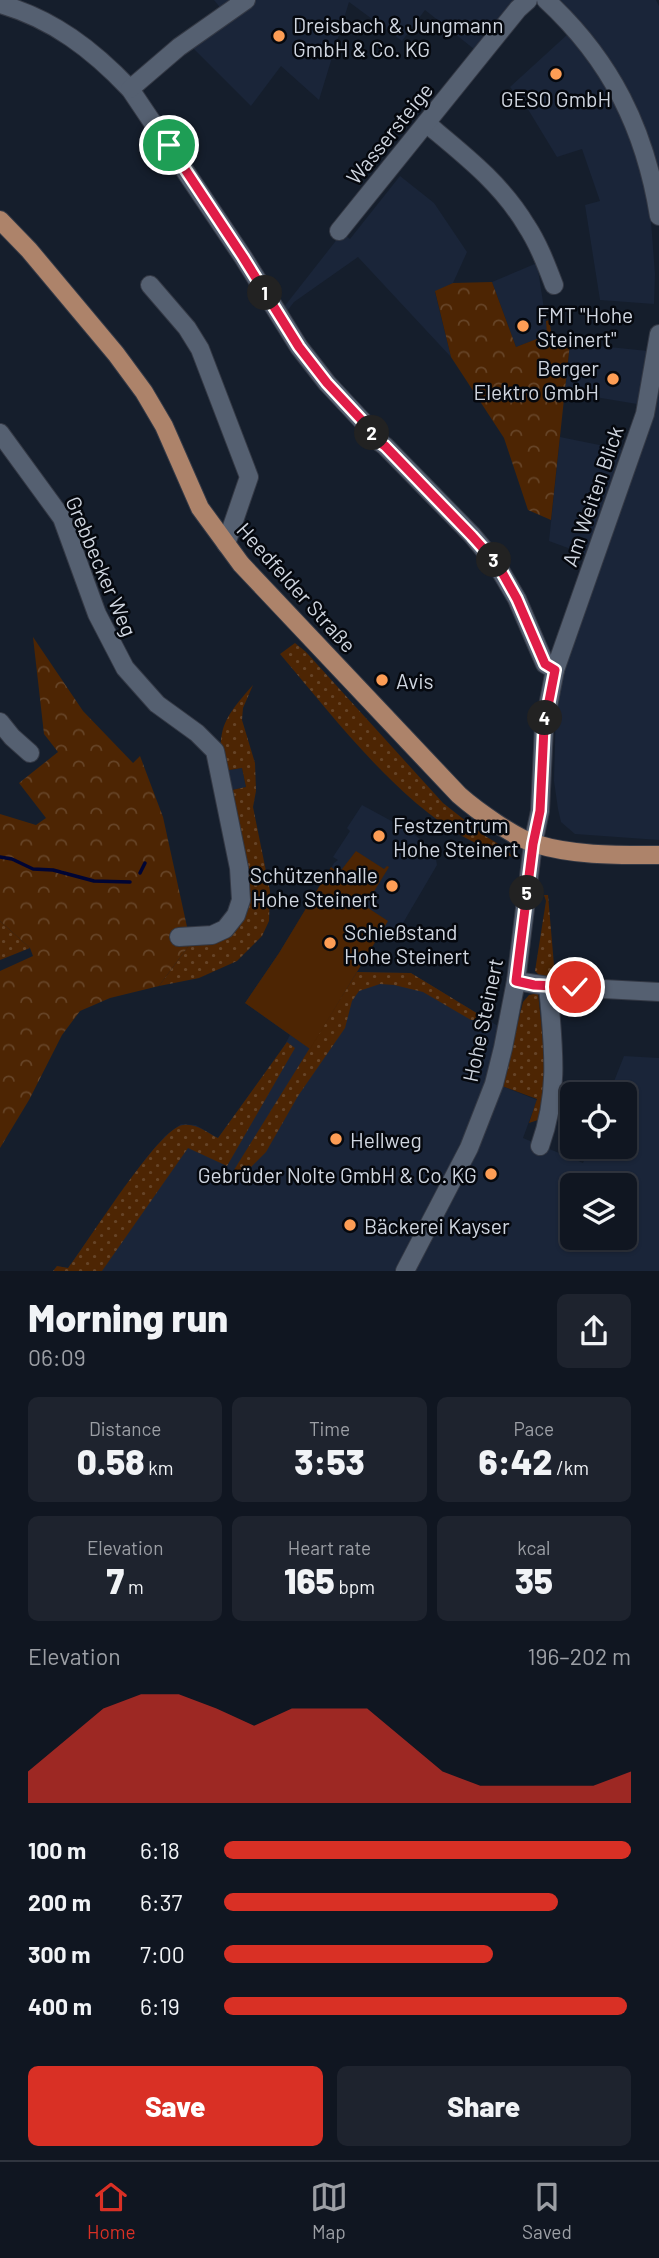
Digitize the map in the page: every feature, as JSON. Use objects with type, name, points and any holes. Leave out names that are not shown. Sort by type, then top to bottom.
[{"type":"main road","name":"Heedfelder Straße","points":[[0,219],[116,354],[144,392],[164,426],[200,508],[226,544],[267,592],[454,790],[479,812],[533,844],[590,853],[659,855]]},
{"type":"street","points":[[130,89],[178,47],[246,0]]},
{"type":"street","name":"Wassersteige","points":[[339,231],[528,0]]},
{"type":"street","points":[[546,0],[579,34],[604,67],[628,108],[643,145],[659,216]]},
{"type":"street","points":[[0,4],[30,14],[72,37],[130,89],[243,257],[299,347],[327,383],[369,428],[374,438],[432,494],[498,565],[517,599],[545,664],[555,670]]},
{"type":"street","points":[[426,123],[475,163],[507,196],[531,232],[554,285]]},
{"type":"street","points":[[150,285],[187,328],[200,349],[249,477],[226,544]]},
{"type":"street","name":"Am Weiten Blick","points":[[533,844],[540,811],[544,727],[555,670],[645,414],[659,334]]},
{"type":"street","name":"Grebbecker Weg","points":[[0,433],[62,519],[102,625],[125,668],[167,713],[197,733],[215,751],[239,868],[241,900],[236,915],[225,929],[212,934],[178,937]]},
{"type":"street","points":[[0,722],[30,753]]},
{"type":"street","name":"Hohe Steinert","points":[[405,1271],[469,1148],[494,1084],[506,1038],[516,981],[533,844]]},
{"type":"street","points":[[516,981],[548,986],[659,992]]},
{"type":"street","points":[[540,1146],[551,1113],[554,1081],[548,986]]},
{"type":"shaded area","points":[[214,0],[521,0],[479,53],[425,10],[402,41],[349,2],[319,100],[281,66],[251,106],[192,47],[230,20]]},
{"type":"shaded area","points":[[556,0],[656,0],[659,6],[659,180]]},
{"type":"shaded area","points":[[568,34],[598,72],[632,141],[651,221],[654,304],[600,300],[585,205],[600,201],[582,149],[557,157],[526,106],[510,87]]},
{"type":"shaded area","points":[[400,176],[434,203],[467,252],[453,283],[435,292],[451,357],[358,257],[294,302],[287,311],[284,307],[342,233],[350,239]]},
{"type":"shaded area","points":[[537,263],[548,335],[516,347],[492,282]]},
{"type":"shaded area","points":[[570,343],[648,351],[637,404],[565,392]]},
{"type":"shaded area","points":[[659,378],[659,840],[575,834],[561,822],[558,809],[554,781],[556,708],[563,671]]},
{"type":"shaded area","points":[[560,437],[624,450],[587,555],[549,541]]},
{"type":"shaded area","points":[[242,768],[246,787],[227,791],[223,771]]},
{"type":"shaded area","points":[[362,805],[408,830],[435,853],[437,865],[393,940],[380,933],[357,972],[411,973],[516,1035],[502,1086],[537,1100],[523,1138],[560,1153],[560,1159],[573,1159],[583,1163],[585,1159],[637,1159],[637,1082],[614,1082],[624,1056],[659,1058],[659,1271],[53,1271],[57,1266],[68,1268],[146,1158],[165,1136],[181,1124],[196,1125],[218,1138],[282,1050],[290,1035],[245,1003],[338,860],[333,857],[350,831],[347,828]]},
{"type":"green space","points":[[492,282],[516,347],[547,335],[546,321],[549,320],[552,336],[570,343],[551,520],[528,510],[504,438],[451,357],[435,291],[453,283]]},
{"type":"green space","points":[[33,637],[83,711],[133,763],[140,756],[163,817],[189,936],[193,940],[159,986],[110,998],[80,1011],[62,1035],[29,1100],[0,1148],[0,971],[33,956],[30,948],[0,921],[0,814],[36,825],[46,818],[19,783],[58,752],[44,734]]},
{"type":"green space","points":[[295,643],[443,803],[485,836],[507,849],[512,857],[462,836],[437,819],[388,777],[342,728],[280,654]]},
{"type":"green space","points":[[253,685],[243,708],[242,720],[255,763],[256,791],[253,807],[270,891],[269,921],[262,936],[237,961],[199,978],[159,986],[193,940],[239,918],[227,791],[246,787],[242,768],[223,771],[221,744],[229,715]]},
{"type":"green space","name":"Schießstand Hohe Steinert","points":[[356,851],[384,869],[389,867],[365,906],[388,921],[310,1049],[245,1003],[331,867],[339,873]]},
{"type":"green space","points":[[544,895],[548,895],[555,977],[540,976],[535,971],[546,901]]},
{"type":"green space","points":[[0,921],[30,948],[0,960]]},
{"type":"green space","points":[[357,972],[411,973],[488,1020],[471,1020],[423,992],[394,985],[380,984],[359,991],[352,1001],[345,1028],[298,1096],[266,1152],[251,1167],[234,1170]]},
{"type":"green space","points":[[538,993],[544,1088],[538,1120],[529,1123],[537,1099],[502,1086],[523,1002],[529,995]]},
{"type":"green space","points":[[287,1042],[295,1048],[227,1166],[188,1148],[102,1271],[53,1271],[57,1266],[68,1268],[141,1165],[172,1131],[183,1125],[193,1125],[218,1138]]},
{"type":"waterway","points":[[0,857],[12,859],[33,869],[53,870],[94,881],[130,882]]},
{"type":"waterway","points":[[140,873],[145,863]]},
{"type":"place","name":"Dreisbach & Jungmann GmbH & Co. KG","points":[[279,36]]},
{"type":"place","name":"GESO GmbH","points":[[556,74]]},
{"type":"place","name":"FMT \"Hohe Steinert\"","points":[[523,326]]},
{"type":"place","name":"Berger Elektro GmbH","points":[[613,379]]},
{"type":"place","name":"Avis","points":[[382,680]]},
{"type":"place","name":"Festzentrum Hohe Steinert","points":[[379,836]]},
{"type":"place","name":"Schützenhalle Hohe Steinert","points":[[392,886]]},
{"type":"place","name":"Schießstand Hohe Steinert","points":[[330,943]]},
{"type":"place","name":"Hellweg","points":[[336,1139]]},
{"type":"place","name":"Gebrüder Nolte GmbH & Co. KG","points":[[491,1174]]},
{"type":"place","name":"Bäckerei Kayser","points":[[350,1225]]},
{"type":"route","points":[[169,145],[309,361],[369,428],[374,438],[442,504],[498,565],[517,599],[545,664],[555,670],[544,727],[540,811],[533,844],[516,981],[534,985],[575,987]]}]
